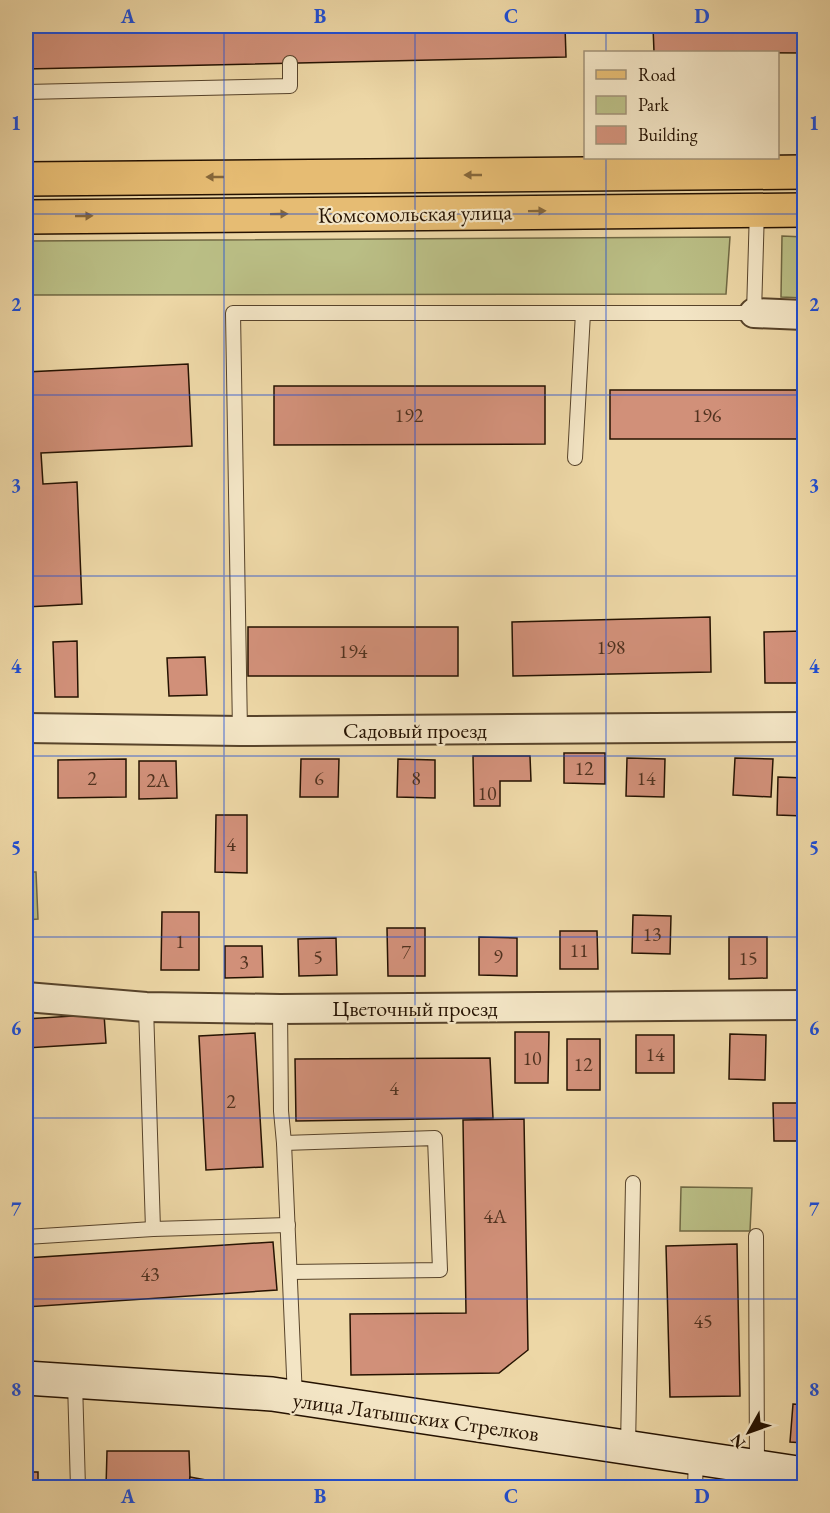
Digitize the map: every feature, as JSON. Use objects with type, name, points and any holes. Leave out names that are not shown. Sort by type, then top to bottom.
[{"type":"main road","name":"Комсомольская улица","points":[[26,179],[804,172]]},
{"type":"main road","name":"Комсомольская улица","points":[[26,217],[804,210]]},
{"type":"street","points":[[753,313],[804,315]]},
{"type":"street","name":"Садовый проезд","points":[[26,728],[240,731],[804,727]]},
{"type":"street","name":"Цветочный проезд","points":[[26,998],[146,1007],[280,1009],[804,1005]]},
{"type":"street","name":"улица Латышских Стрелков","points":[[26,1378],[272,1394],[628,1447],[695,1472],[757,1466],[804,1474]]},
{"type":"lane","points":[[26,92],[290,86],[290,63]]},
{"type":"lane","points":[[240,731],[233,313],[753,313],[757,209]]},
{"type":"lane","points":[[575,459],[583,313]]},
{"type":"lane","points":[[146,1007],[153,1229]]},
{"type":"lane","points":[[280,1009],[281,1111],[295,1398]]},
{"type":"lane","points":[[284,1143],[435,1138],[440,1270],[290,1272]]},
{"type":"lane","points":[[628,1447],[633,1183]]},
{"type":"lane","points":[[26,1237],[153,1229],[288,1225]]},
{"type":"lane","points":[[756,1236],[757,1466]]},
{"type":"lane","points":[[75,1382],[78,1488]]},
{"type":"green space","points":[[782,236],[804,237],[804,298],[781,297]]},
{"type":"green space","points":[[730,237],[726,294],[26,295],[26,241]]},
{"type":"green space","points":[[26,872],[36,872],[38,919],[26,920]]},
{"type":"green space","points":[[681,1187],[752,1188],[750,1231],[680,1231]]},
{"type":"building","points":[[26,26],[565,26],[566,57],[26,69]]},
{"type":"building","points":[[653,26],[804,26],[804,53],[654,51]]},
{"type":"building","points":[[188,364],[192,446],[41,453],[43,484],[77,482],[82,604],[26,607],[26,372]]},
{"type":"building","points":[[274,386],[545,386],[545,444],[274,445]]},
{"type":"building","points":[[610,390],[804,390],[804,439],[610,439]]},
{"type":"building","points":[[710,617],[711,672],[513,676],[512,622]]},
{"type":"building","points":[[248,627],[458,627],[458,676],[248,676]]},
{"type":"building","points":[[804,631],[804,683],[765,683],[764,632]]},
{"type":"building","points":[[77,641],[78,697],[55,697],[53,642]]},
{"type":"building","points":[[205,657],[207,695],[169,696],[167,658]]},
{"type":"building","points":[[564,753],[605,753],[605,784],[564,783]]},
{"type":"building","points":[[473,756],[530,756],[531,781],[500,781],[500,806],[474,806]]},
{"type":"building","points":[[627,758],[665,759],[664,797],[626,796]]},
{"type":"building","points":[[735,758],[773,759],[771,797],[733,795]]},
{"type":"building","points":[[126,759],[126,797],[58,798],[58,760]]},
{"type":"building","points":[[301,759],[339,759],[338,797],[300,797]]},
{"type":"building","points":[[398,759],[435,760],[435,798],[397,797]]},
{"type":"building","points":[[139,761],[176,761],[177,798],[139,799]]},
{"type":"building","points":[[778,777],[804,778],[804,816],[777,815]]},
{"type":"building","points":[[216,815],[247,815],[247,873],[215,872]]},
{"type":"building","points":[[162,912],[199,912],[199,970],[161,970]]},
{"type":"building","points":[[633,915],[671,916],[670,954],[632,953]]},
{"type":"building","points":[[387,928],[425,928],[425,976],[388,976]]},
{"type":"building","points":[[560,931],[597,931],[598,969],[560,969]]},
{"type":"building","points":[[479,937],[517,938],[517,976],[479,975]]},
{"type":"building","points":[[729,937],[767,937],[767,978],[729,979]]},
{"type":"building","points":[[336,938],[337,975],[299,976],[298,939]]},
{"type":"building","points":[[225,946],[262,946],[263,977],[225,978]]},
{"type":"building","points":[[104,1014],[106,1043],[26,1048],[26,1019]]},
{"type":"building","points":[[515,1032],[549,1032],[548,1083],[515,1083]]},
{"type":"building","points":[[255,1033],[263,1167],[206,1170],[199,1036]]},
{"type":"building","points":[[730,1034],[766,1035],[765,1080],[729,1079]]},
{"type":"building","points":[[636,1035],[674,1035],[674,1073],[636,1073]]},
{"type":"building","points":[[567,1039],[600,1039],[600,1090],[567,1090]]},
{"type":"building","points":[[490,1058],[493,1118],[296,1121],[295,1059]]},
{"type":"building","points":[[773,1103],[804,1103],[804,1141],[774,1141]]},
{"type":"building","points":[[524,1119],[528,1350],[499,1373],[351,1375],[350,1314],[466,1313],[463,1120]]},
{"type":"building","points":[[273,1242],[277,1290],[26,1307],[26,1258]]},
{"type":"building","points":[[737,1244],[740,1396],[670,1397],[666,1246]]},
{"type":"building","points":[[793,1404],[804,1405],[804,1443],[790,1442]]},
{"type":"building","points":[[107,1451],[189,1451],[188,1488],[106,1488]]},
{"type":"building","points":[[26,1472],[38,1472],[38,1488],[26,1488]]},
{"type":"building","points":[[190,1477],[249,1488],[188,1488]]}]
